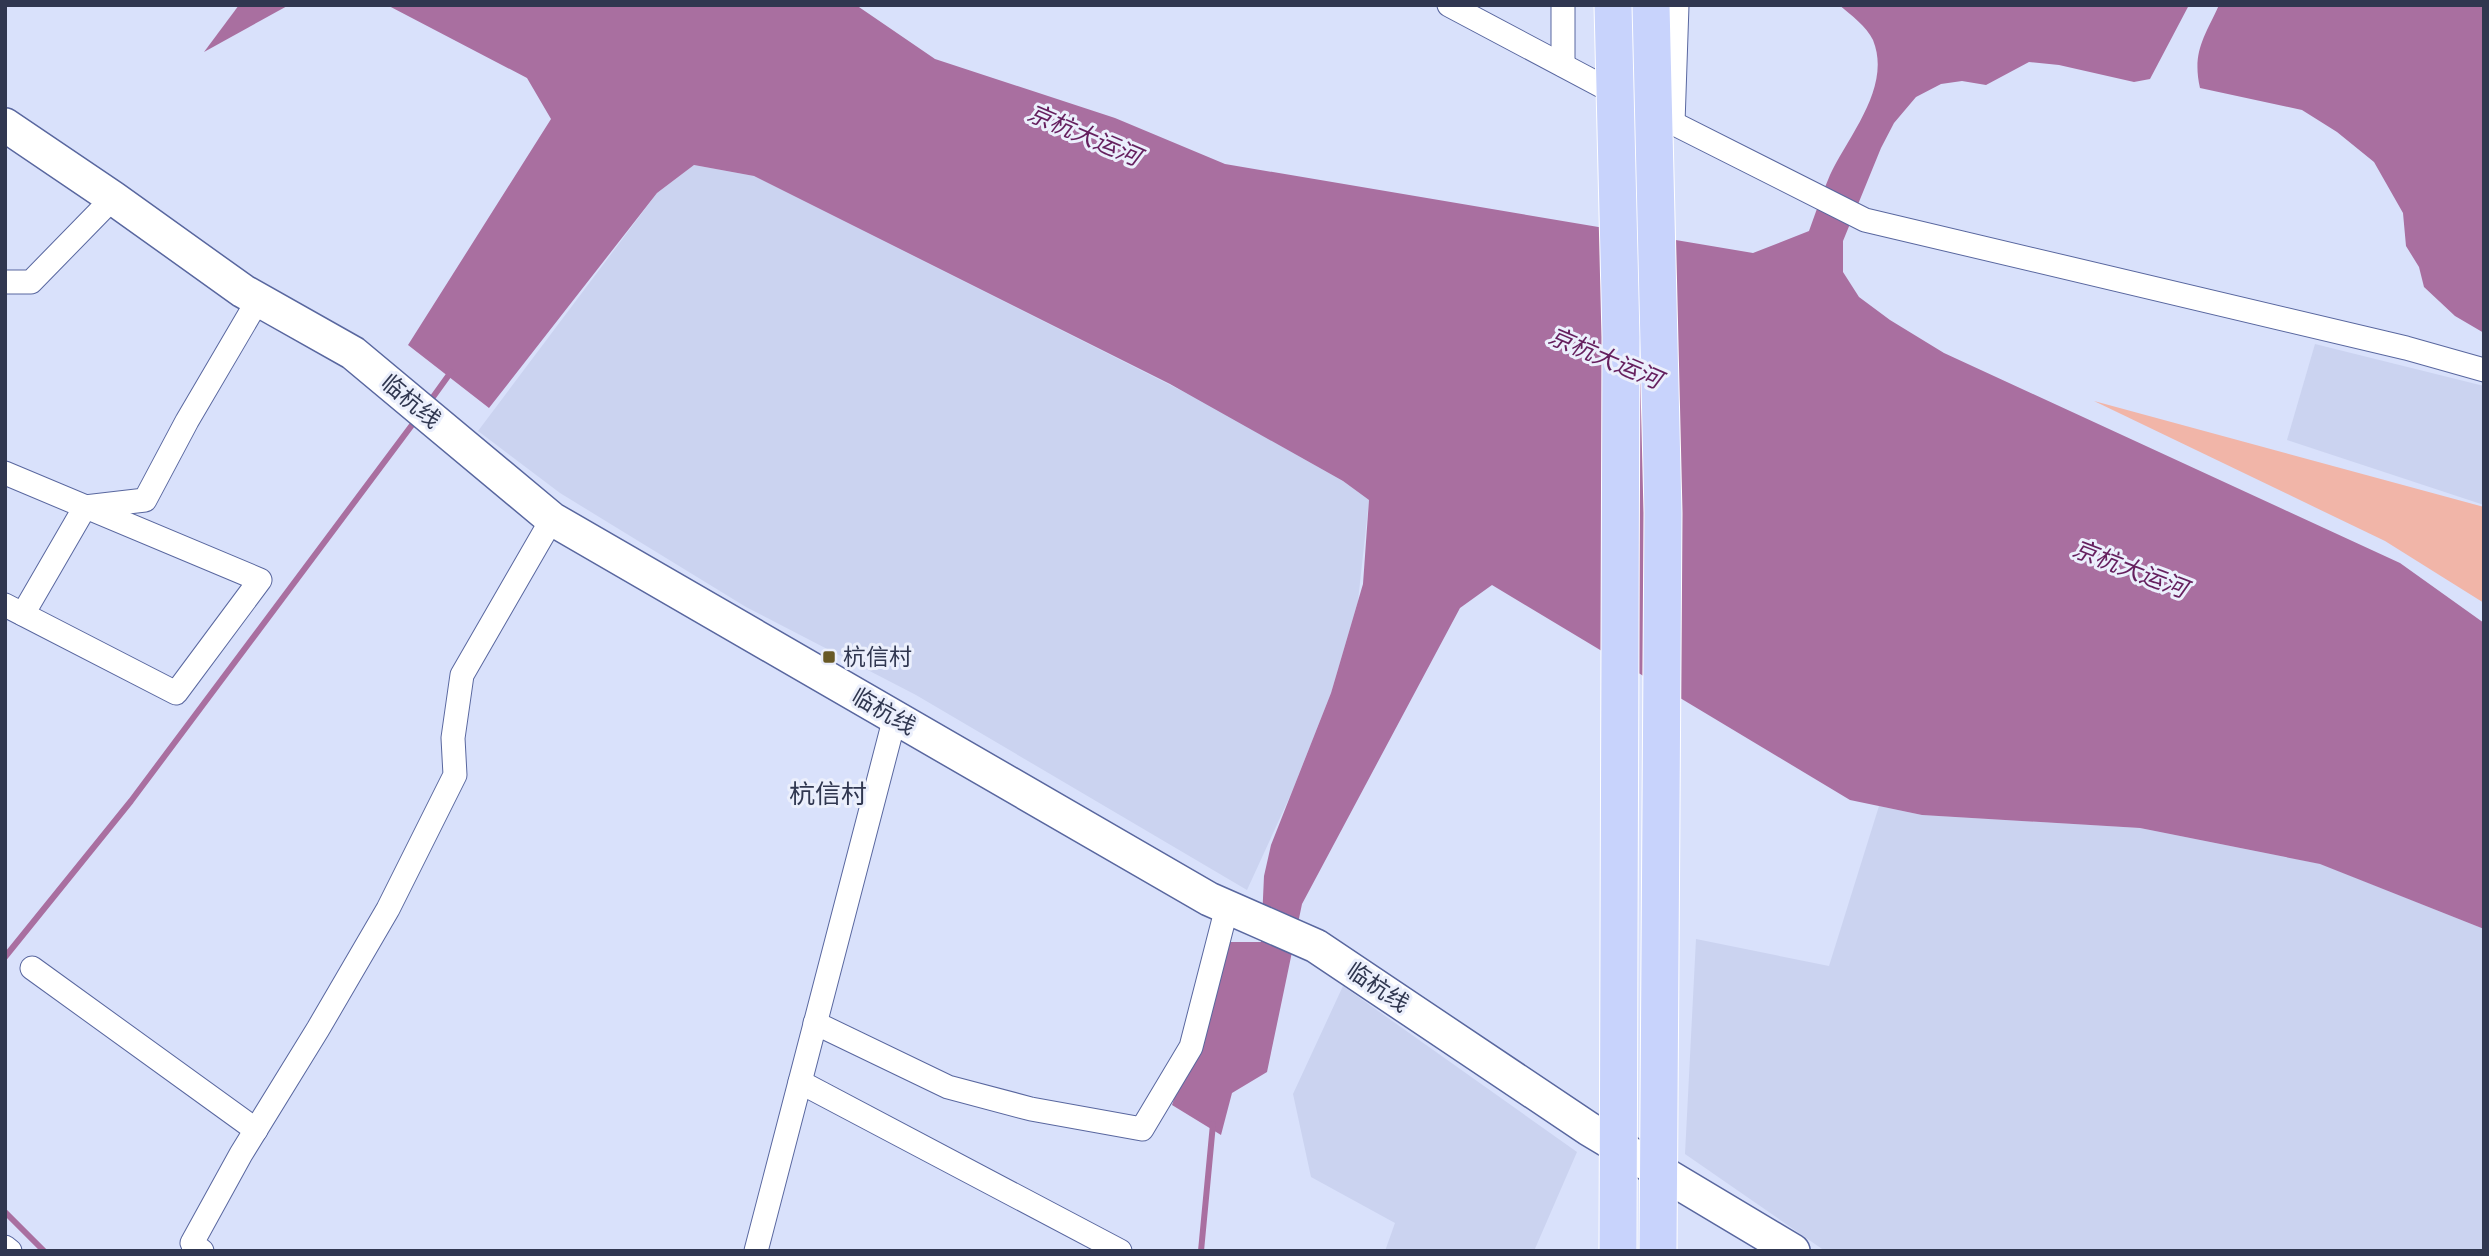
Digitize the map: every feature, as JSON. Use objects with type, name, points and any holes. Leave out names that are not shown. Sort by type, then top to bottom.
[{"type":"main road","points":[[1613,5],[1621,337],[1618,1251]]},
{"type":"main road","points":[[1651,5],[1662,513],[1658,1251]]},
{"type":"street","points":[[1449,5],[1865,220],[2406,348],[2484,370]]},
{"type":"street","points":[[1563,5],[1563,65]]},
{"type":"street","points":[[1673,123],[1677,5]]},
{"type":"street","name":"临杭线","points":[[5,125],[258,300],[354,353],[552,519],[1197,892],[1316,946],[1589,1129],[1793,1251]]},
{"type":"street","points":[[5,282],[31,282],[113,198]]},
{"type":"street","points":[[5,473],[85,507],[260,580],[176,693],[14,610],[85,507],[145,500],[187,421],[258,300]]},
{"type":"street","points":[[202,1251],[192,1243],[388,909],[455,775],[453,738],[462,675],[552,519]]},
{"type":"street","points":[[756,1251],[895,717]]},
{"type":"street","points":[[815,1023],[948,1087],[1031,1109],[1142,1129],[1191,1047],[1227,907]]},
{"type":"street","points":[[32,968],[256,1130]]},
{"type":"street","points":[[800,1082],[1120,1251]]},
{"type":"street","points":[[5,1247],[10,1251]]},
{"type":"shaded area","points":[[694,165],[754,176],[1200,400],[1343,481],[1369,500],[1358,601],[1331,693],[1291,794],[1247,890],[916,695],[746,607],[560,493],[478,431],[657,193]]},
{"type":"shaded area","points":[[2315,344],[2484,386],[2484,505],[2287,440]]},
{"type":"shaded area","points":[[2094,401],[2484,507],[2484,603],[2385,541]]},
{"type":"shaded area","points":[[1879,806],[1922,815],[2140,828],[2321,864],[2484,929],[2484,1251],[1825,1251],[1685,1154],[1696,939],[1829,966]]},
{"type":"shaded area","points":[[1343,986],[1577,1152],[1534,1251],[1385,1251],[1395,1223],[1311,1177],[1293,1094]]},
{"type":"water","points":[[239,5],[289,5],[204,52]]},
{"type":"water","name":"京杭大运河","points":[[387,5],[856,5],[935,59],[1115,118],[1225,164],[1753,253],[1809,231],[1830,175],[1873,93],[1877,58],[1873,40],[1863,26],[1839,5],[2189,5],[2150,79],[2134,82],[2059,65],[2029,62],[1986,85],[1962,81],[1941,84],[1916,97],[1894,123],[1881,148],[1843,241],[1843,272],[1859,297],[1890,320],[1944,353],[2400,563],[2484,623],[2484,929],[2320,864],[2140,828],[1922,815],[1850,800],[1492,585],[1460,608],[1302,904],[1267,1072],[1232,1093],[1221,1135],[1172,1105],[1226,942],[1261,942],[1264,876],[1271,845],[1331,693],[1363,584],[1369,500],[1343,481],[1170,384],[754,176],[694,165],[657,193],[489,408],[408,345],[551,119],[527,78]]},
{"type":"water","points":[[2219,5],[2484,5],[2484,333],[2455,316],[2424,287],[2419,267],[2406,246],[2403,213],[2374,162],[2337,132],[2302,110],[2200,88],[2197,64],[2201,45]]},
{"type":"waterway","points":[[433,397],[451,372]]},
{"type":"waterway","points":[[5,957],[131,801],[412,425]]},
{"type":"waterway","points":[[1201,1251],[1213,1124]]},
{"type":"waterway","points":[[5,1212],[44,1251]]},
{"type":"place","name":"杭信村","points":[[829,657]]},
{"type":"district","name":"杭信村","points":[[828,794]]}]
